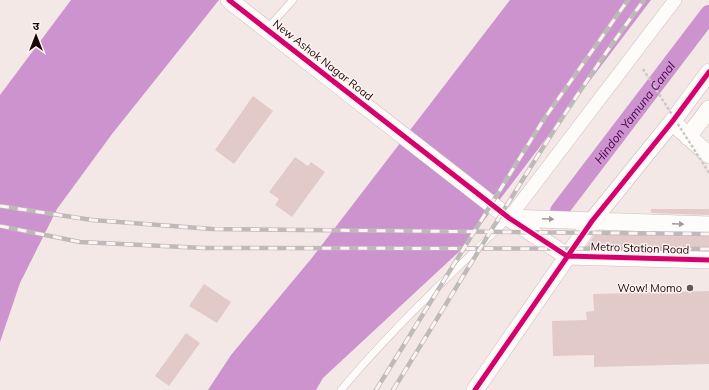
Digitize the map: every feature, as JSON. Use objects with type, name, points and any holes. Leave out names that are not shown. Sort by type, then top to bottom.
[{"type":"street","name":"New Ashok Nagar Road","points":[[229,0],[504,214]]},
{"type":"street","points":[[504,214],[675,0]]},
{"type":"street","points":[[475,390],[592,221],[672,122],[709,72]]},
{"type":"street","points":[[688,137],[709,109]]},
{"type":"street","points":[[672,122],[709,155]]},
{"type":"street","points":[[504,214],[592,221],[709,226]]},
{"type":"street","points":[[504,214],[567,256]]},
{"type":"street","name":"Metro Station Road","points":[[567,256],[709,260]]},
{"type":"lane","points":[[267,29],[293,0]]},
{"type":"lane","points":[[341,390],[358,369],[504,214]]},
{"type":"path","points":[[643,69],[709,173]]},
{"type":"shaded area","points":[[71,0],[219,0],[112,134],[57,209],[20,283],[0,342],[0,95]]},
{"type":"shaded area","points":[[510,0],[651,0],[463,248],[323,378],[316,390],[208,390],[231,355],[311,259]]},
{"type":"building","points":[[253,96],[273,111],[234,164],[215,150]]},
{"type":"building","points":[[295,157],[308,166],[311,162],[325,172],[292,217],[275,205],[279,199],[269,192]]},
{"type":"building","points":[[651,209],[709,209],[709,215],[651,213]]},
{"type":"building","points":[[597,231],[709,235],[709,250],[586,247]]},
{"type":"building","points":[[204,284],[231,302],[217,323],[189,306]]},
{"type":"building","points":[[709,291],[709,364],[594,367],[594,355],[553,356],[552,321],[587,320],[586,312],[594,311],[593,294]]},
{"type":"building","points":[[186,333],[200,343],[169,386],[155,376]]},
{"type":"waterway","name":"Hindon Yamuna Canal","points":[[559,211],[709,14]]},
{"type":"railway","points":[[376,390],[544,119],[628,0]]},
{"type":"railway","points":[[393,390],[546,143],[610,47],[644,0]]},
{"type":"railway","points":[[0,206],[92,220],[212,229],[709,234]]},
{"type":"railway","points":[[0,226],[80,242],[204,248],[709,249]]},
{"type":"cycle path","points":[[229,0],[509,218],[567,256],[709,260]]},
{"type":"cycle path","points":[[475,390],[592,221],[672,122],[709,72]]},
{"type":"place","name":"Wow! Momo","points":[[690,288]]}]
